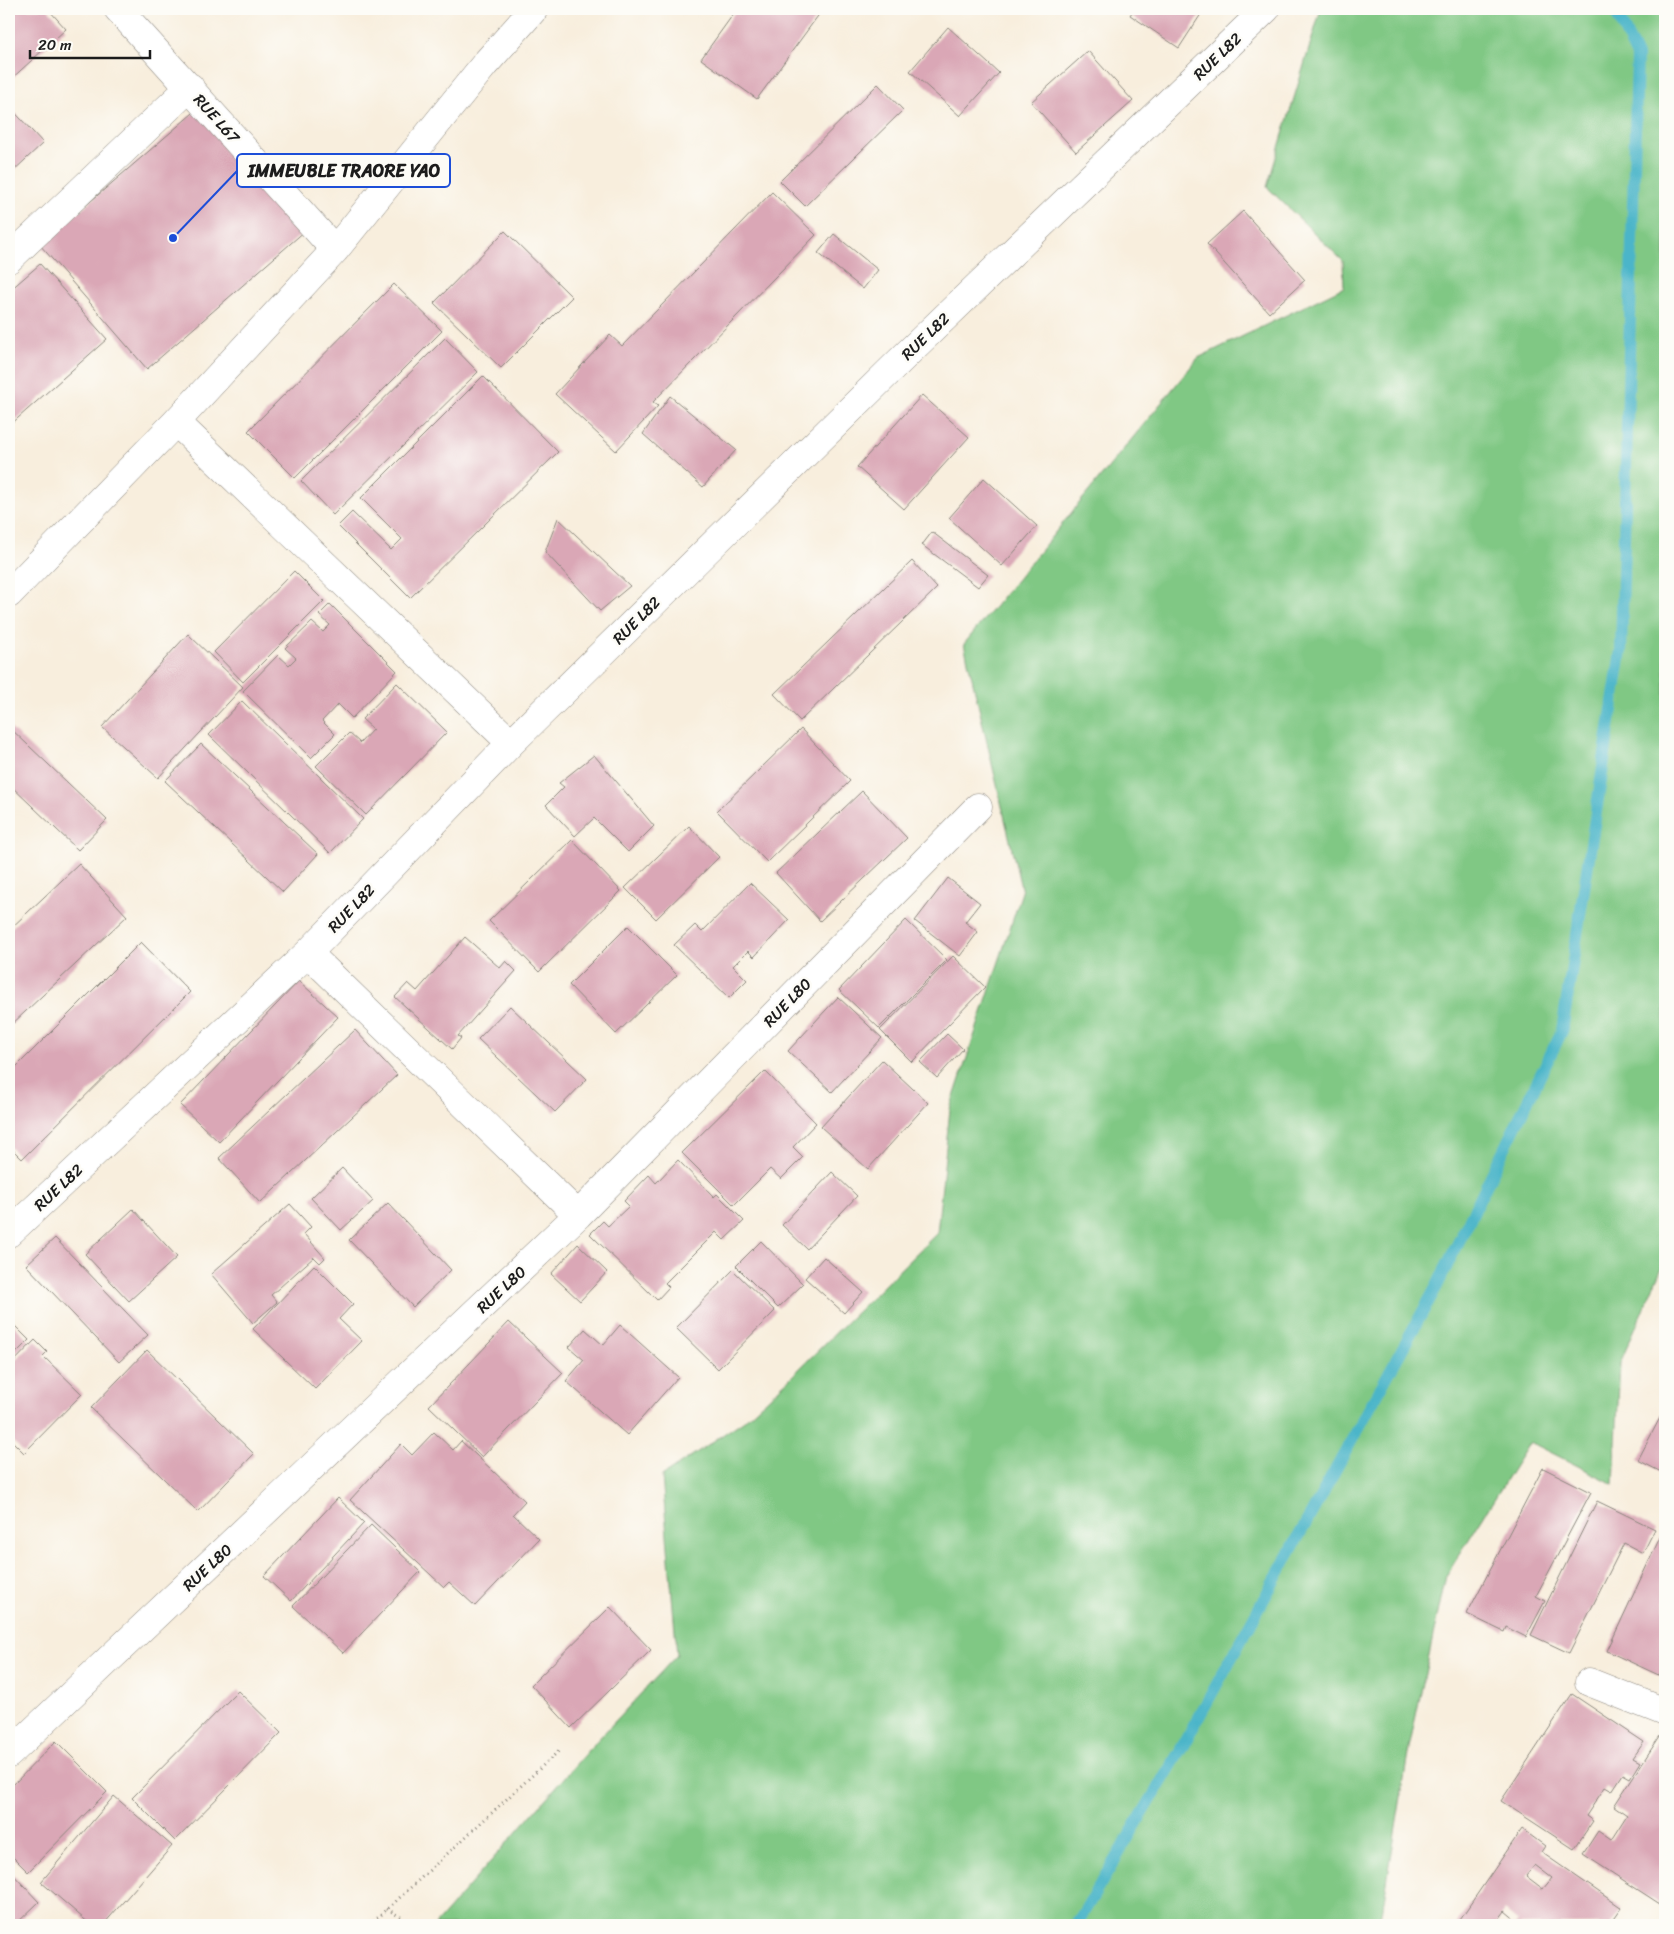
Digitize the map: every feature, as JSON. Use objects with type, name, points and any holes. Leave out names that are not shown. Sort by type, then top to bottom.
[{"type":"street","name":"RUE L67","points":[[118,9],[335,250]]},
{"type":"street","points":[[9,594],[176,422],[335,250],[485,64],[534,9]]},
{"type":"street","name":"RUE L82","points":[[9,1233],[308,953],[511,743],[911,350],[1266,9]]},
{"type":"street","points":[[9,259],[190,87]]},
{"type":"street","points":[[176,422],[511,743]]},
{"type":"street","name":"RUE L80","points":[[9,1754],[578,1215],[978,807]]},
{"type":"street","points":[[308,953],[578,1215]]},
{"type":"street","points":[[1590,1682],[1665,1712]]},
{"type":"path","points":[[370,1925],[561,1749]]},
{"type":"path","points":[[388,1909],[414,1925]]},
{"type":"green space","points":[[1321,9],[1665,9],[1665,1260],[1620,1363],[1614,1484],[1530,1442],[1446,1576],[1409,1748],[1380,1925],[435,1925],[591,1747],[677,1655],[662,1476],[743,1421],[788,1380],[937,1233],[950,1109],[1022,892],[964,644],[1198,358],[1344,287],[1343,261],[1267,187]]},
{"type":"building","points":[[9,9],[48,9],[66,29],[9,81]]},
{"type":"building","points":[[737,9],[823,9],[757,99],[701,59]]},
{"type":"building","points":[[1134,9],[1200,9],[1203,11],[1179,48],[1130,15]]},
{"type":"building","points":[[948,27],[999,73],[960,116],[910,71]]},
{"type":"building","points":[[1088,51],[1133,101],[1076,152],[1031,102]]},
{"type":"building","points":[[878,84],[903,110],[805,206],[780,181]]},
{"type":"building","points":[[9,106],[43,143],[9,175]]},
{"type":"building","points":[[200,107],[306,230],[147,369],[40,245]]},
{"type":"building","points":[[772,192],[816,235],[653,402],[658,406],[616,451],[555,394],[610,335],[622,346]]},
{"type":"building","points":[[1243,211],[1305,280],[1269,313],[1207,244]]},
{"type":"building","points":[[505,231],[572,297],[501,368],[434,303]]},
{"type":"building","points":[[834,234],[878,270],[863,289],[818,253]]},
{"type":"building","points":[[40,264],[107,339],[9,426],[9,291]]},
{"type":"building","points":[[394,284],[442,331],[295,478],[248,431]]},
{"type":"building","points":[[445,338],[478,372],[333,515],[301,481]]},
{"type":"building","points":[[483,376],[558,452],[410,598],[338,526],[352,512],[391,550],[402,539],[361,498]]},
{"type":"building","points":[[922,395],[969,437],[904,509],[857,467]]},
{"type":"building","points":[[670,396],[736,450],[703,487],[643,434]]},
{"type":"building","points":[[984,478],[1037,526],[1002,566],[949,518]]},
{"type":"building","points":[[558,518],[630,586],[600,611],[545,552]]},
{"type":"building","points":[[932,532],[988,575],[978,587],[922,545]]},
{"type":"building","points":[[912,561],[937,588],[800,721],[774,694]]},
{"type":"building","points":[[294,571],[324,601],[243,682],[214,652]]},
{"type":"building","points":[[330,604],[397,671],[352,718],[338,704],[322,721],[335,734],[311,758],[243,691],[278,655],[289,665],[296,658],[285,648],[312,622],[323,632],[330,625],[319,615]]},
{"type":"building","points":[[188,634],[243,687],[158,778],[102,727]]},
{"type":"building","points":[[397,683],[447,732],[366,815],[316,766],[349,733],[360,743],[373,729],[362,719]]},
{"type":"building","points":[[242,701],[363,819],[330,853],[209,735]]},
{"type":"building","points":[[9,727],[107,820],[78,850],[9,784]]},
{"type":"building","points":[[801,729],[850,781],[767,862],[717,811]]},
{"type":"building","points":[[201,744],[318,854],[283,892],[165,781]]},
{"type":"building","points":[[594,755],[654,826],[628,852],[594,818],[575,836],[546,805],[564,787],[559,783]]},
{"type":"building","points":[[862,791],[907,838],[820,921],[776,873]]},
{"type":"building","points":[[689,826],[719,857],[656,919],[625,888]]},
{"type":"building","points":[[572,840],[621,891],[539,972],[489,921]]},
{"type":"building","points":[[79,864],[127,916],[9,1027],[9,930]]},
{"type":"building","points":[[948,878],[980,903],[965,922],[978,932],[960,956],[915,921]]},
{"type":"building","points":[[750,883],[789,920],[754,957],[748,951],[733,966],[747,980],[729,998],[674,945],[695,925],[702,932]]},
{"type":"building","points":[[906,920],[947,960],[879,1028],[839,990]]},
{"type":"building","points":[[628,926],[677,975],[616,1034],[569,985]]},
{"type":"building","points":[[465,937],[500,968],[506,961],[516,971],[458,1036],[461,1038],[452,1049],[395,997],[408,983],[417,991]]},
{"type":"building","points":[[141,942],[190,992],[22,1159],[9,1146],[9,1074]]},
{"type":"building","points":[[953,956],[985,987],[912,1062],[880,1030]]},
{"type":"building","points":[[299,981],[338,1017],[219,1142],[180,1105]]},
{"type":"building","points":[[838,997],[882,1038],[832,1092],[788,1051]]},
{"type":"building","points":[[510,1006],[587,1079],[555,1112],[478,1039]]},
{"type":"building","points":[[355,1030],[397,1075],[260,1203],[219,1158]]},
{"type":"building","points":[[947,1034],[963,1049],[937,1078],[920,1062]]},
{"type":"building","points":[[882,1060],[928,1103],[868,1169],[821,1127]]},
{"type":"building","points":[[765,1071],[816,1123],[793,1147],[803,1157],[781,1179],[770,1169],[734,1205],[682,1153]]},
{"type":"building","points":[[678,1160],[714,1197],[717,1194],[744,1221],[724,1240],[716,1232],[665,1283],[669,1287],[657,1300],[590,1234],[603,1221],[608,1226],[629,1206],[624,1201],[649,1175],[656,1183]]},
{"type":"building","points":[[342,1168],[373,1201],[341,1230],[311,1198]]},
{"type":"building","points":[[832,1172],[857,1196],[807,1249],[782,1225]]},
{"type":"building","points":[[388,1203],[451,1270],[413,1307],[349,1240]]},
{"type":"building","points":[[290,1204],[311,1227],[304,1234],[325,1258],[320,1263],[314,1257],[271,1295],[277,1302],[253,1323],[211,1274]]},
{"type":"building","points":[[133,1209],[177,1257],[129,1301],[85,1254]]},
{"type":"building","points":[[55,1238],[148,1335],[119,1362],[26,1265]]},
{"type":"building","points":[[761,1241],[803,1284],[778,1308],[736,1266]]},
{"type":"building","points":[[578,1244],[607,1272],[580,1301],[551,1274]]},
{"type":"building","points":[[824,1257],[863,1292],[844,1313],[805,1278]]},
{"type":"building","points":[[314,1265],[353,1304],[339,1319],[362,1341],[315,1389],[253,1329]]},
{"type":"building","points":[[733,1270],[775,1311],[718,1369],[676,1328]]},
{"type":"building","points":[[9,1320],[29,1340],[9,1360]]},
{"type":"building","points":[[509,1322],[563,1373],[482,1457],[429,1406]]},
{"type":"building","points":[[620,1325],[678,1377],[627,1435],[566,1381],[584,1360],[569,1347],[585,1329],[603,1345]]},
{"type":"building","points":[[35,1340],[47,1352],[43,1356],[82,1394],[24,1453],[9,1438],[9,1367]]},
{"type":"building","points":[[147,1350],[254,1454],[198,1512],[91,1408]]},
{"type":"building","points":[[1663,1412],[1665,1413],[1665,1474],[1638,1460]]},
{"type":"building","points":[[434,1432],[453,1450],[461,1441],[525,1501],[513,1514],[539,1539],[475,1606],[449,1582],[444,1587],[350,1500],[401,1444],[412,1455]]},
{"type":"building","points":[[1543,1468],[1591,1492],[1536,1596],[1545,1601],[1526,1637],[1506,1627],[1504,1632],[1467,1614]]},
{"type":"building","points":[[338,1498],[364,1523],[291,1601],[264,1576]]},
{"type":"building","points":[[1597,1501],[1655,1529],[1643,1553],[1624,1543],[1569,1653],[1531,1635]]},
{"type":"building","points":[[371,1525],[420,1572],[343,1653],[293,1606]]},
{"type":"building","points":[[1663,1531],[1665,1531],[1665,1678],[1607,1651]]},
{"type":"building","points":[[610,1607],[651,1650],[571,1728],[531,1685]]},
{"type":"building","points":[[238,1691],[281,1733],[175,1841],[132,1798]]},
{"type":"building","points":[[1572,1694],[1644,1742],[1633,1758],[1640,1762],[1630,1778],[1623,1774],[1612,1791],[1605,1787],[1586,1816],[1593,1821],[1574,1849],[1501,1801]]},
{"type":"building","points":[[1660,1736],[1665,1739],[1665,1903],[1663,1906],[1583,1854],[1598,1831],[1611,1840],[1627,1815],[1614,1806]]},
{"type":"building","points":[[56,1741],[107,1792],[28,1872],[9,1853],[9,1789]]},
{"type":"building","points":[[114,1796],[172,1846],[103,1925],[91,1925],[41,1882]]},
{"type":"building","points":[[1522,1829],[1545,1846],[1541,1852],[1622,1908],[1610,1925],[1514,1925],[1517,1921],[1505,1911],[1496,1923],[1500,1925],[1456,1925]],"holes":[[[1535,1865],[1552,1878],[1543,1889],[1526,1876]]]},
{"type":"building","points":[[9,1870],[39,1902],[15,1925],[9,1925]]},
{"type":"waterway","points":[[1076,1925],[1180,1751],[1437,1286],[1562,1031],[1621,651],[1637,56],[1614,9]]},
{"type":"place","name":"IMMEUBLE TRAORE YAO","points":[[173,238]]}]
